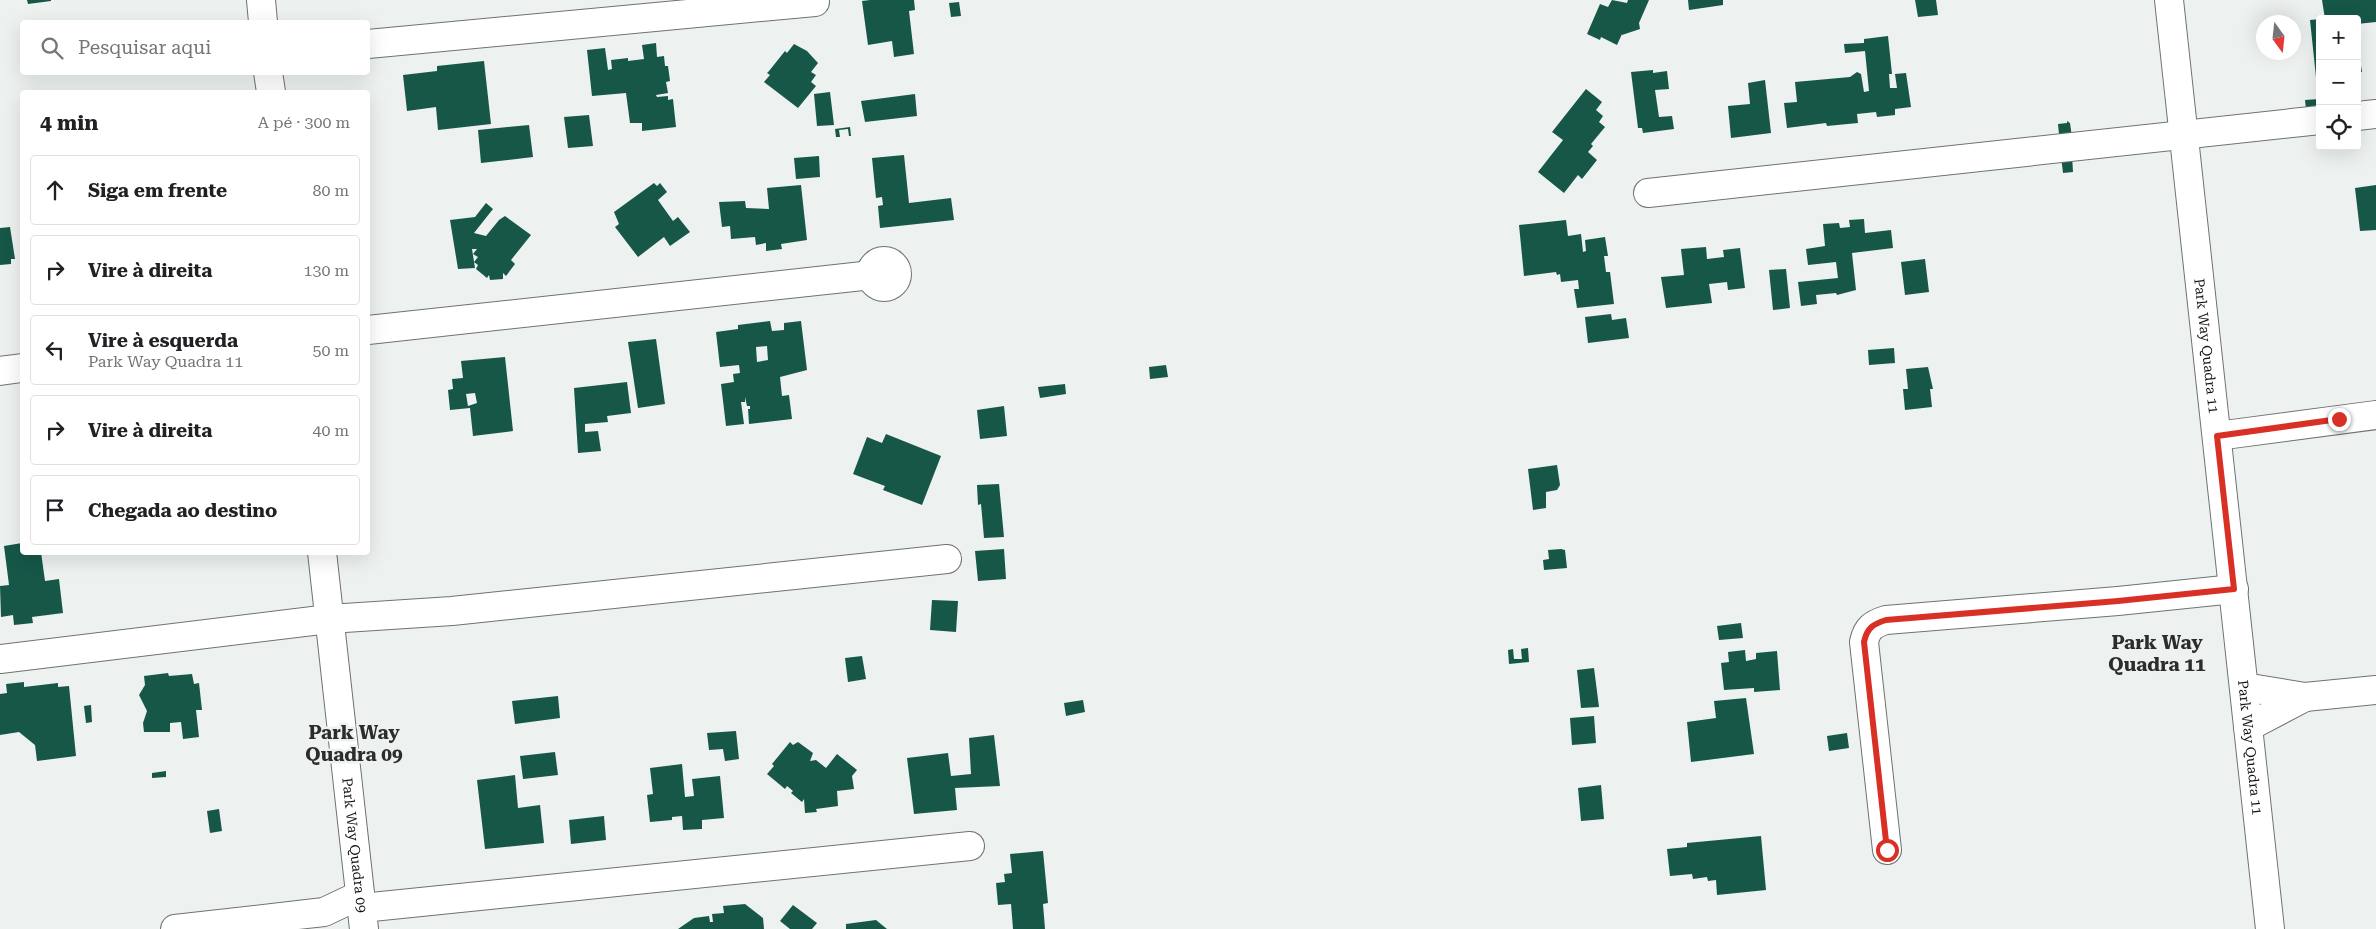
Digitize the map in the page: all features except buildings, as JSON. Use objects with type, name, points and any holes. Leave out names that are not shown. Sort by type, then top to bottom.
[{"type":"street","points":[[261,0],[263,20]]},
{"type":"street","name":"Park Way Quadra 11","points":[[2169,0],[2270,929]]},
{"type":"street","points":[[370,44],[815,2]]},
{"type":"street","points":[[268,75],[270,90]]},
{"type":"street","points":[[2361,116],[2376,114]]},
{"type":"street","points":[[1648,194],[2316,120]]},
{"type":"street","points":[[370,330],[872,275]]},
{"type":"street","points":[[0,371],[20,368]]},
{"type":"street","points":[[2217,436],[2376,415]]},
{"type":"street","name":"Park Way Quadra 09","points":[[322,555],[362,914]]},
{"type":"street","points":[[0,659],[329,619],[452,610],[947,559]]},
{"type":"street","points":[[1887,850],[1864,642],[1869,629],[1874,624],[1886,620],[2118,601],[2234,589]]},
{"type":"street","points":[[2244,687],[2305,697],[2376,690]]},
{"type":"street","points":[[2248,726],[2305,697]]},
{"type":"street","points":[[175,929],[324,912],[362,914],[970,846]]},
{"type":"district","name":"Park Way Quadra 11","points":[[2157,653]]},
{"type":"district","name":"Park Way Quadra 09","points":[[354,743]]},
{"type":"route","points":[[1887,850],[1864,642],[1865,636],[1874,624],[1886,620],[2118,601],[2234,589],[2217,436],[2339,419]]}]
